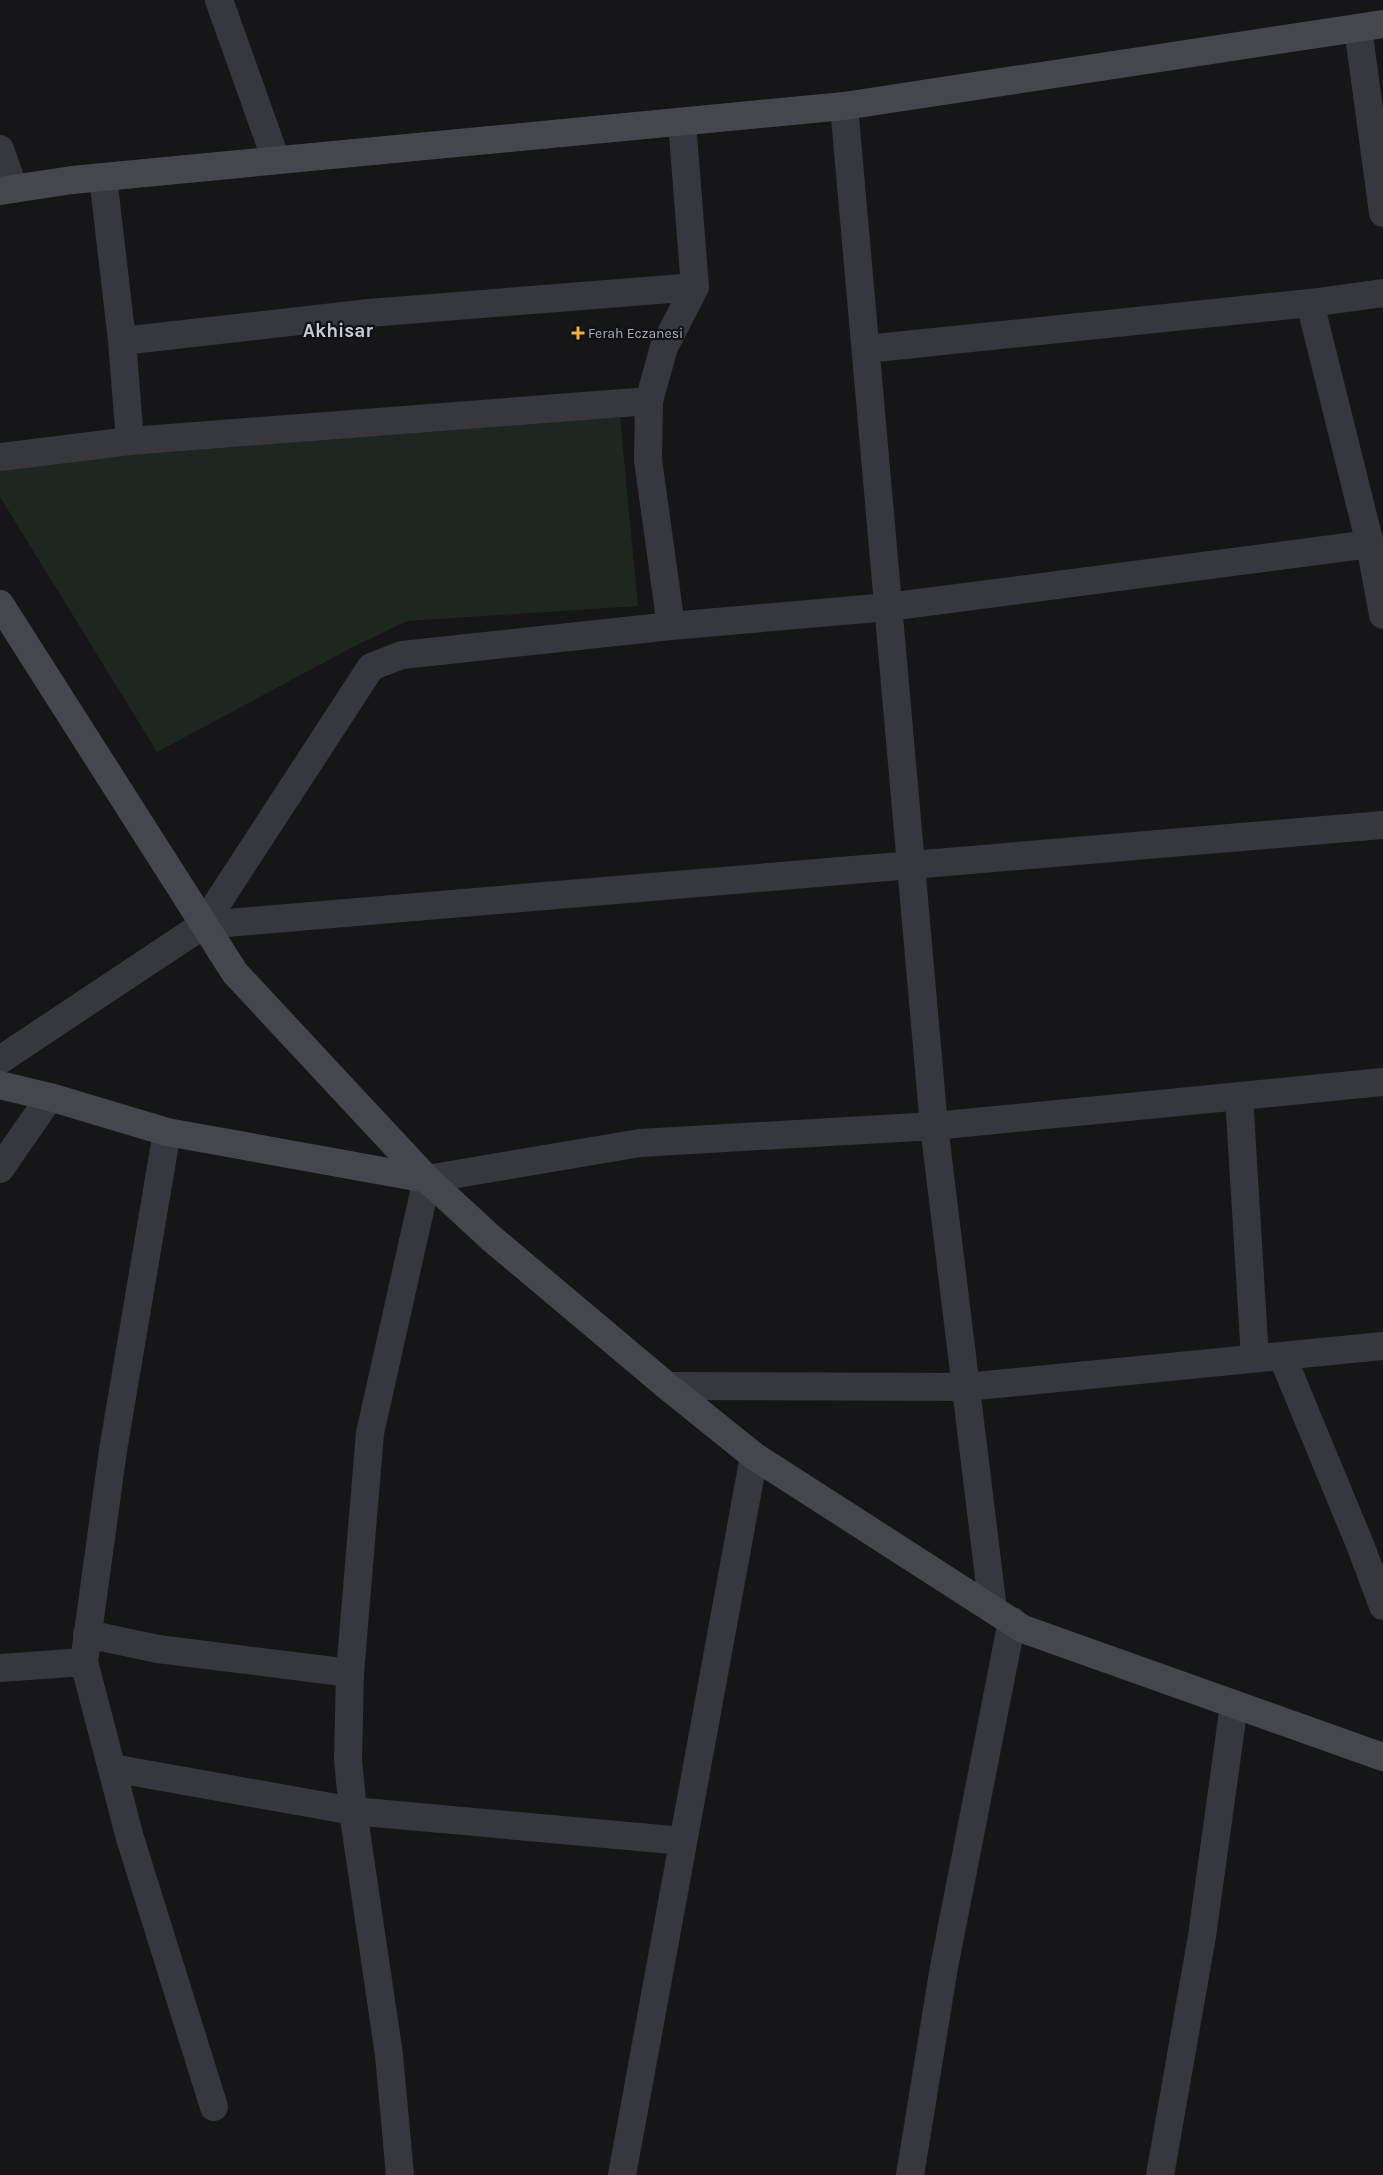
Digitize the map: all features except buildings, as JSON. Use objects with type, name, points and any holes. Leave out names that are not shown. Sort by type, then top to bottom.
[{"type":"street","points":[[219,0],[276,160]]},
{"type":"street","points":[[0,149],[7,190],[103,176],[844,106],[1371,26],[1383,212]]},
{"type":"street","points":[[844,106],[934,1126],[966,1387],[1002,1616],[910,2175]]},
{"type":"street","points":[[671,626],[648,460],[649,401],[664,347],[695,287],[682,122]]},
{"type":"street","points":[[103,176],[122,341],[130,441]]},
{"type":"street","points":[[122,341],[369,313],[695,287]]},
{"type":"street","points":[[866,349],[1310,303],[1383,293]]},
{"type":"street","points":[[1310,303],[1370,544],[1383,615]]},
{"type":"street","points":[[0,458],[130,441],[649,401]]},
{"type":"street","points":[[0,1060],[203,925],[371,667],[402,655],[671,626],[888,607],[1370,544]]},
{"type":"street","points":[[0,604],[235,973],[427,1179],[490,1238],[667,1386],[754,1456],[1023,1629],[1383,1757]]},
{"type":"street","points":[[203,925],[1383,825]]},
{"type":"street","points":[[0,1085],[50,1097],[167,1132],[427,1179],[640,1143],[934,1126],[1383,1082]]},
{"type":"street","points":[[1239,1096],[1255,1358]]},
{"type":"street","points":[[0,1169],[50,1097]]},
{"type":"street","points":[[167,1132],[113,1450],[84,1662],[130,1838],[214,2107]]},
{"type":"street","points":[[400,2175],[389,2055],[353,1811],[348,1760],[350,1673],[370,1433],[427,1179]]},
{"type":"street","points":[[667,1386],[966,1387],[1383,1346]]},
{"type":"street","points":[[1282,1356],[1361,1547],[1383,1606]]},
{"type":"street","points":[[622,2175],[754,1456]]},
{"type":"street","points":[[88,1634],[158,1649],[350,1673]]},
{"type":"street","points":[[0,1668],[84,1662]]},
{"type":"street","points":[[1160,2175],[1202,1936],[1234,1704]]},
{"type":"street","points":[[112,1768],[353,1811],[683,1841]]},
{"type":"shaded area","points":[[620,417],[638,606],[407,621],[353,647],[157,752],[0,497],[0,465]]},
{"type":"place","name":"Ferah Eczanesi","points":[[578,333]]},
{"type":"district","name":"Akhisar","points":[[338,330]]}]
